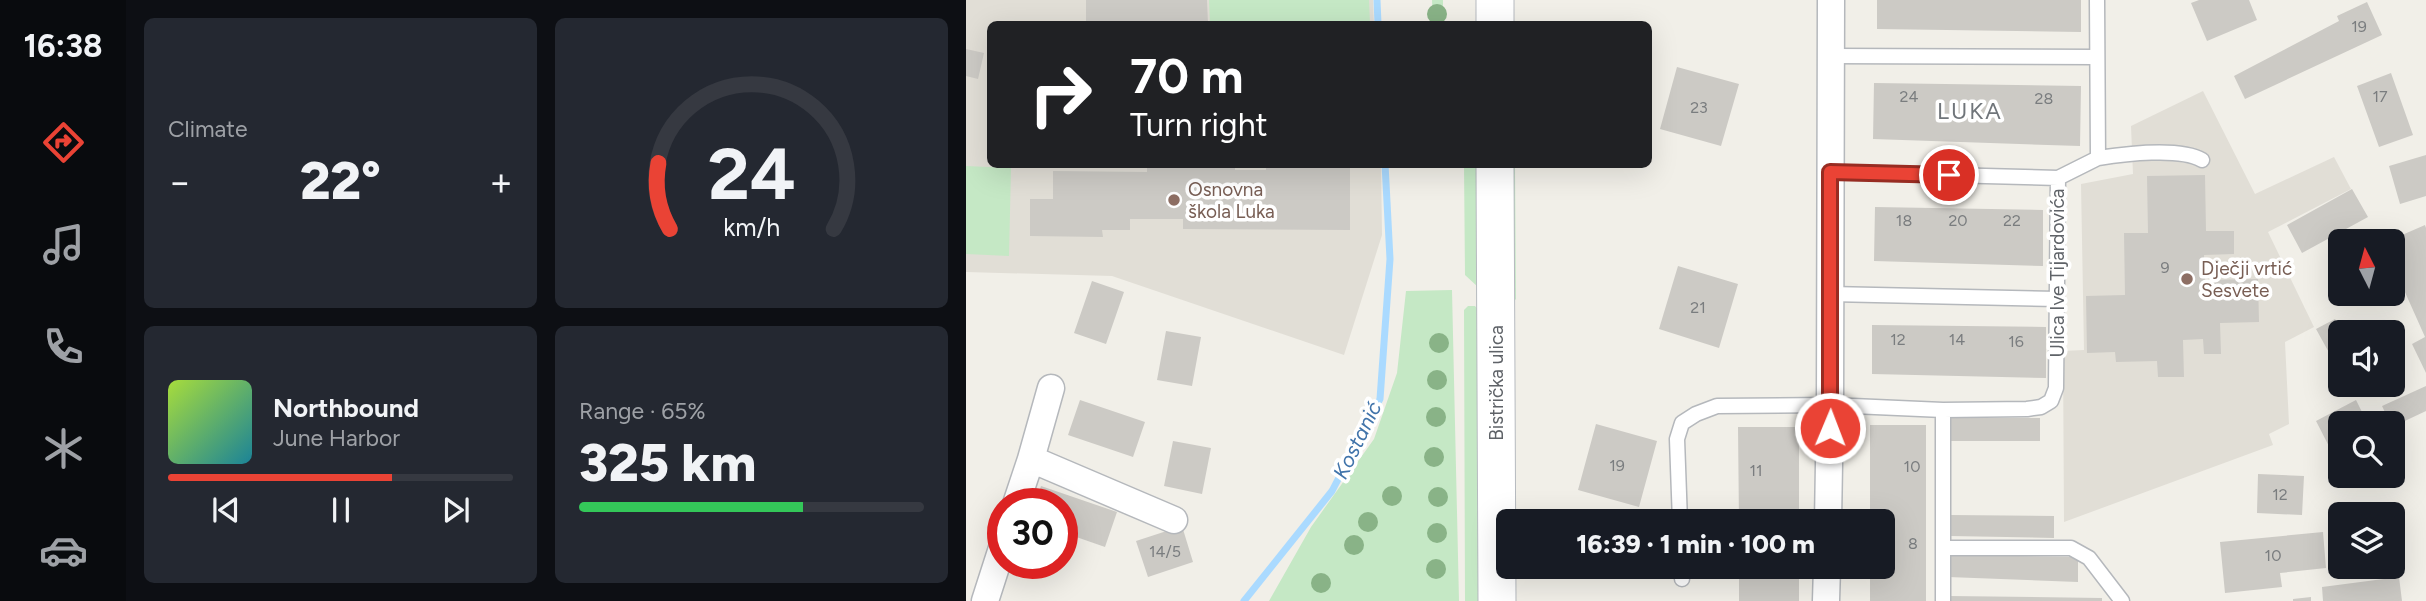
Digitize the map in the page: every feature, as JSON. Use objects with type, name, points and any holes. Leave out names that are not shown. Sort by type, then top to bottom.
[{"type":"main road","points":[[1495,0],[1495,21]]},
{"type":"main road","name":"Bistrička ulica","points":[[1495,168],[1497,601]]},
{"type":"street","points":[[1828,509],[1831,0]]},
{"type":"street","points":[[1021,488],[1051,388]]},
{"type":"street","points":[[1031,459],[1174,520]]},
{"type":"street","points":[[985,601],[992,579]]},
{"type":"street","points":[[1826,601],[1827,579]]},
{"type":"lane","points":[[2097,0],[2098,158],[2151,153],[2194,155],[2202,160]]},
{"type":"lane","points":[[1831,56],[2096,57]]},
{"type":"lane","name":"Ulica Ive Tijardovića","points":[[1943,410],[2027,409],[2041,407],[2051,401],[2056,388],[2058,178],[2098,158]]},
{"type":"lane","points":[[1830,172],[2058,178]]},
{"type":"lane","points":[[1830,295],[2057,299]]},
{"type":"lane","points":[[1680,509],[1677,439],[1682,422],[1717,406],[1830,405],[1943,410],[1943,601]]},
{"type":"lane","points":[[1943,548],[2071,548],[2089,558],[2122,601]]},
{"type":"shaded area","name":"Osnovna škola Luka","points":[[966,0],[1373,0],[1374,21],[987,21],[987,168],[1381,168],[1382,235],[1344,355],[1112,276],[966,272]]},
{"type":"shaded area","name":"Dječji vrtić Sesvete","points":[[2203,91],[2255,194],[2334,157],[2351,189],[2268,232],[2314,327],[2285,342],[2289,424],[2269,434],[2273,445],[2064,522],[2063,351],[2084,350],[2081,184],[2133,174],[2131,126]]},
{"type":"green space","points":[[1209,0],[1369,0],[1370,21],[1210,21]]},
{"type":"green space","points":[[1432,0],[1443,0],[1443,21],[1433,21]]},
{"type":"green space","points":[[966,166],[1011,168],[1009,256],[966,254]]},
{"type":"green space","points":[[1464,168],[1481,168],[1478,287],[1465,275]]},
{"type":"green space","points":[[1506,168],[1515,168],[1516,299],[1507,309]]},
{"type":"green space","points":[[1452,290],[1459,601],[1269,601],[1311,527],[1374,439],[1397,373],[1406,291]]},
{"type":"green space","points":[[1468,306],[1475,306],[1481,313],[1482,601],[1465,601],[1464,310]]},
{"type":"building","points":[[1086,0],[1207,0],[1208,21],[1086,21]]},
{"type":"building","points":[[1877,0],[2081,0],[2081,32],[1877,29]]},
{"type":"building","points":[[2199,0],[2249,0],[2257,20],[2207,41],[2191,3]]},
{"type":"building","points":[[2367,2],[2382,35],[2245,99],[2234,76],[2339,21],[2337,16]]},
{"type":"building","points":[[966,49],[984,53],[978,79],[966,76]]},
{"type":"building","points":[[1677,67],[1739,84],[1721,146],[1660,129]]},
{"type":"building","points":[[2391,73],[2413,135],[2379,147],[2357,86]]},
{"type":"building","points":[[1874,83],[2081,86],[2080,146],[1873,139]]},
{"type":"building","points":[[2426,155],[2426,196],[2400,204],[2389,166]]},
{"type":"building","points":[[1147,168],[1350,168],[1350,230],[1183,229],[1183,219],[1130,219],[1130,230],[1102,230],[1103,237],[1030,236],[1030,199],[1053,199],[1053,171],[1147,172]]},
{"type":"building","points":[[2205,175],[2206,231],[2234,231],[2234,254],[2204,255],[2205,280],[2258,279],[2259,322],[2220,323],[2221,354],[2204,354],[2203,339],[2183,340],[2184,377],[2158,377],[2157,361],[2116,362],[2115,352],[2087,353],[2086,296],[2125,295],[2124,233],[2148,233],[2147,176]]},
{"type":"building","points":[[2352,189],[2368,217],[2346,229],[2328,229],[2328,239],[2302,253],[2287,225]]},
{"type":"building","points":[[1875,207],[2043,210],[2043,266],[1874,261]]},
{"type":"building","points":[[2425,225],[2426,373],[2412,344],[2425,337],[2405,292],[2405,234]]},
{"type":"building","points":[[1678,266],[1738,284],[1719,348],[1659,329]]},
{"type":"building","points":[[1092,281],[1124,292],[1106,344],[1074,333]]},
{"type":"building","points":[[2328,323],[2328,351],[2316,329]]},
{"type":"building","points":[[1872,325],[2046,327],[2046,378],[1872,374]]},
{"type":"building","points":[[1166,331],[1201,337],[1192,386],[1157,380]]},
{"type":"building","points":[[2426,386],[2426,411],[2405,421],[2405,411],[2384,411],[2382,406]]},
{"type":"building","points":[[1080,400],[1145,422],[1133,457],[1068,435]]},
{"type":"building","points":[[2356,400],[2362,411],[2335,411]]},
{"type":"building","points":[[2328,415],[2328,444],[2316,421]]},
{"type":"building","points":[[1949,418],[2040,418],[2040,441],[1948,441]]},
{"type":"building","points":[[1596,424],[1657,441],[1639,507],[1578,490]]},
{"type":"building","points":[[1870,425],[1926,425],[1926,601],[1870,601],[1870,579],[1895,579],[1895,509],[1870,509]]},
{"type":"building","points":[[1738,427],[1799,427],[1799,509],[1739,509]]},
{"type":"building","points":[[1173,441],[1211,448],[1202,494],[1164,486]]},
{"type":"building","points":[[2258,474],[2304,476],[2302,515],[2257,513]]},
{"type":"building","points":[[1078,499],[1117,512],[1105,547],[1078,538]]},
{"type":"building","points":[[1950,515],[2054,516],[2054,538],[1950,536]]},
{"type":"building","points":[[1182,526],[1193,562],[1148,577],[1136,541]]},
{"type":"building","points":[[2323,532],[2326,568],[2280,573],[2282,587],[2225,593],[2220,542]]},
{"type":"building","points":[[1949,555],[2078,557],[2078,582],[1948,577]]},
{"type":"building","points":[[1739,579],[1799,579],[1799,601],[1739,601]]},
{"type":"building","points":[[2399,579],[2402,601],[2323,601],[2322,587]]},
{"type":"building","points":[[1949,596],[2102,598],[2102,601],[1949,601]]},
{"type":"building","points":[[2311,597],[2311,601],[2293,601],[2293,599]]},
{"type":"waterway","name":"Kostanić","points":[[1377,0],[1378,21]]},
{"type":"waterway","name":"Kostanić","points":[[1244,601],[1332,491],[1380,399],[1390,259],[1385,168]]},
{"type":"place","name":"Osnovna škola Luka","points":[[1174,200]]},
{"type":"place","name":"Dječji vrtić Sesvete","points":[[2187,279]]},
{"type":"district","name":"LUKA","points":[[1970,111]]},
{"type":"route","points":[[1830,428],[1830,172],[1949,175]]}]
